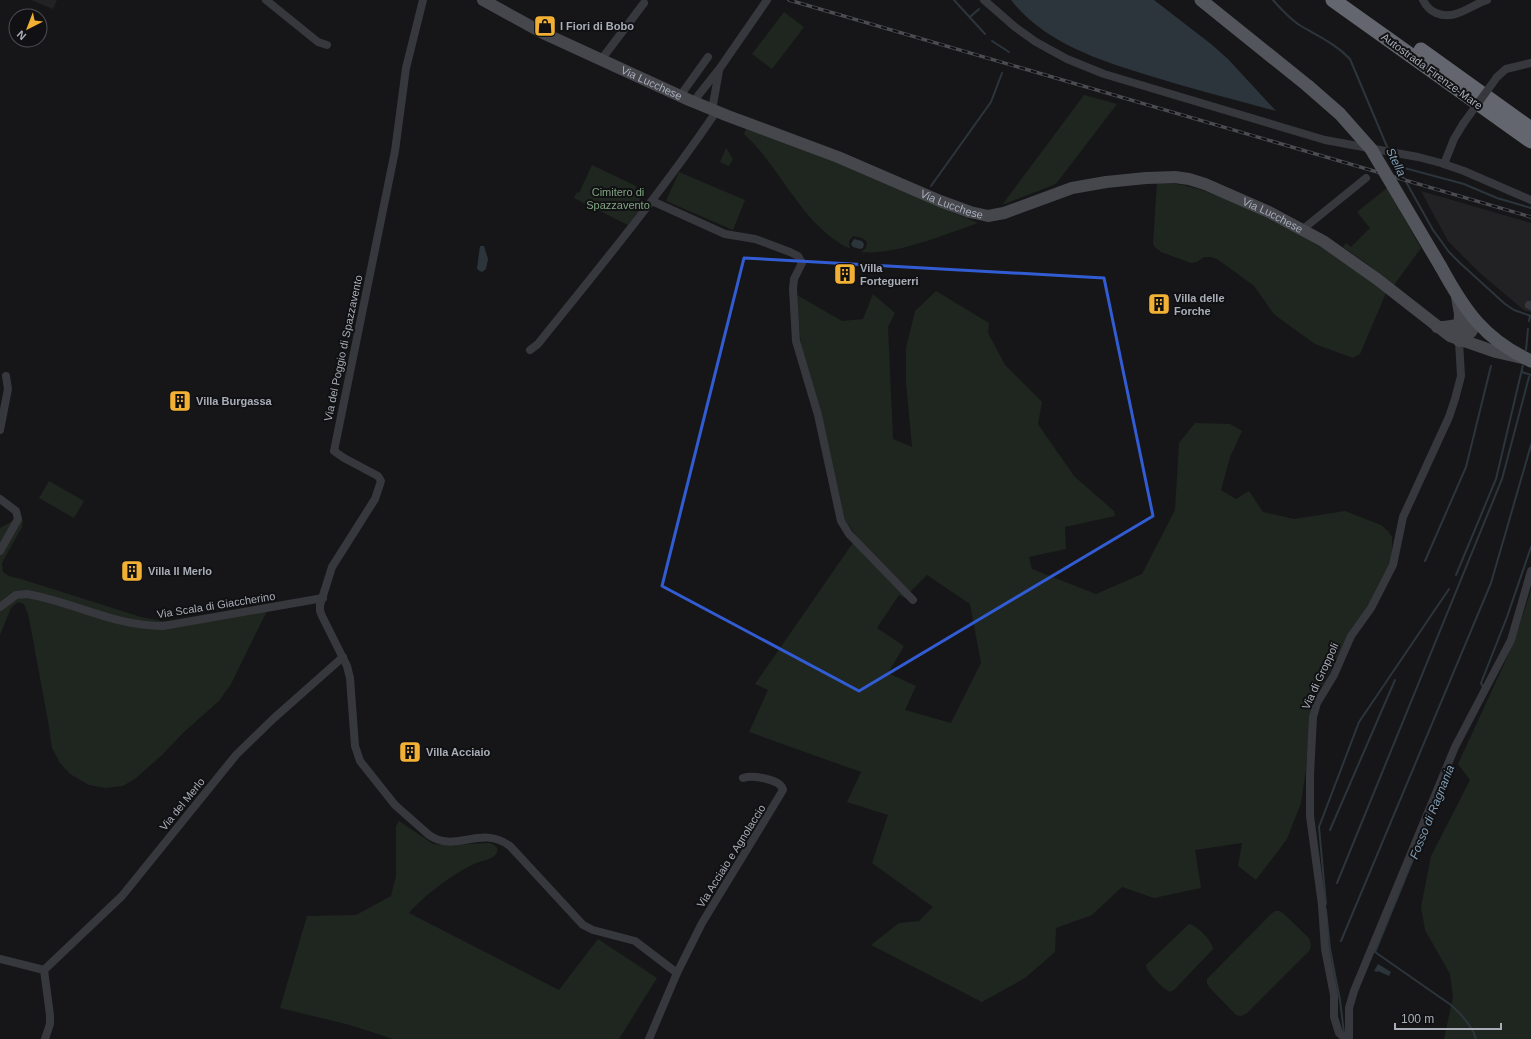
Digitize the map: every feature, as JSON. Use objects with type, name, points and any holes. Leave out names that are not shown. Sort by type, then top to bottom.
[{"type":"highway","name":"Autostrada Firenze-Mare","points":[[1333,0],[1531,141]]},
{"type":"highway","name":"Autostrada Firenze-Mare","points":[[1350,0],[1531,128]]},
{"type":"main road","points":[[1201,0],[1308,86],[1349,123],[1371,149],[1458,297],[1477,322],[1497,341],[1529,360]]},
{"type":"street","points":[[266,0],[318,42],[327,45]]},
{"type":"street","name":"Via del Poggio di Spazzavento","points":[[343,658],[320,611],[322,598],[332,567],[375,499],[381,480],[378,476],[334,451],[395,151],[406,68],[423,0]]},
{"type":"street","name":"Via Lucchese","points":[[483,0],[537,30],[693,102],[838,157],[962,210],[980,215],[988,216],[1010,212],[1065,191],[1090,185],[1146,178],[1175,177],[1189,179],[1204,184],[1248,202],[1303,229],[1366,270],[1437,327],[1459,341],[1529,360]]},
{"type":"street","points":[[693,102],[720,68],[767,0]]},
{"type":"street","points":[[984,0],[1023,33],[1052,51],[1083,67],[1124,81],[1325,140],[1418,157],[1444,164],[1531,200]]},
{"type":"street","points":[[1423,0],[1429,9],[1434,12],[1443,16],[1451,16],[1487,0]]},
{"type":"street","points":[[601,60],[644,3]]},
{"type":"street","points":[[680,96],[708,57]]},
{"type":"street","points":[[1444,164],[1451,145],[1463,124],[1497,77],[1506,69],[1531,63]]},
{"type":"street","points":[[530,350],[538,344],[684,159],[714,111],[720,68]]},
{"type":"street","points":[[1303,229],[1366,178]]},
{"type":"street","points":[[652,201],[725,234],[755,239],[790,252],[800,258],[801,265],[794,278],[793,289],[796,341],[818,415],[841,521],[849,534],[913,600]]},
{"type":"street","points":[[1458,297],[1460,310],[1459,341]]},
{"type":"street","points":[[1437,327],[1448,327],[1477,322]]},
{"type":"street","points":[[1459,341],[1471,332],[1477,322]]},
{"type":"street","name":"Via di Groppoli","points":[[1346,1039],[1339,1033],[1334,1017],[1334,995],[1325,949],[1322,905],[1310,816],[1310,775],[1313,717],[1317,703],[1334,675],[1350,639],[1371,608],[1393,565],[1403,517],[1456,399],[1461,376],[1459,341]]},
{"type":"street","points":[[0,430],[8,389],[6,376]]},
{"type":"street","points":[[0,499],[16,511],[18,516],[17,522],[0,551]]},
{"type":"street","points":[[1349,1039],[1349,1008],[1352,997],[1455,747],[1511,640],[1531,571]]},
{"type":"street","name":"Via Scala di Giaccherino","points":[[0,607],[16,595],[27,594],[111,619],[148,626],[163,626],[322,598]]},
{"type":"street","points":[[343,658],[350,678],[355,746],[360,761],[402,812],[440,841],[451,842],[492,837],[505,842],[583,924],[593,930],[635,941],[677,973]]},
{"type":"street","name":"Via del Merlo","points":[[44,970],[122,896],[236,755],[273,719],[343,658]]},
{"type":"street","name":"Via Acciaio e Agnolaccio","points":[[649,1039],[677,973],[702,923],[782,792],[783,788],[774,781],[756,777],[743,778]]},
{"type":"street","points":[[0,959],[44,970],[50,1015],[50,1024],[45,1039]]},
{"type":"highlighted area","points":[[744,258],[1104,278],[1153,516],[859,691],[662,586]]},
{"type":"shaded area","points":[[31,0],[57,0],[53,9]]},
{"type":"shaded area","points":[[1011,0],[1154,0],[1228,59],[1276,111],[1160,79],[1090,55],[1055,38],[1039,27],[1024,15]]},
{"type":"shaded area","points":[[1421,191],[1531,223],[1531,312],[1525,311],[1481,274],[1448,241]]},
{"type":"shaded area","points":[[854,239],[862,241],[864,244],[863,248],[860,249],[853,247],[851,244]]},
{"type":"shaded area","points":[[480,246],[484,246],[488,259],[486,269],[482,272],[477,268]]},
{"type":"shaded area","points":[[1378,964],[1391,972],[1389,976],[1378,971],[1374,971]]},
{"type":"green space","points":[[784,12],[804,27],[772,69],[752,54]]},
{"type":"green space","points":[[1084,95],[1117,104],[1056,184],[1002,205]]},
{"type":"green space","points":[[746,129],[828,159],[978,223],[936,238],[889,251],[861,252],[866,248],[867,242],[862,238],[853,236],[849,241],[849,246],[851,249],[834,240],[806,213],[770,163],[744,134]]},
{"type":"green space","points":[[726,148],[733,159],[729,166],[720,162]]},
{"type":"green space","name":"Cimitero di Spazzavento","points":[[592,165],[636,186],[642,207],[628,225],[574,198],[577,192],[579,193]]},
{"type":"green space","points":[[679,172],[745,200],[733,230],[666,201]]},
{"type":"green space","points":[[1157,183],[1178,184],[1198,189],[1277,222],[1333,255],[1386,293],[1360,354],[1353,358],[1315,344],[1273,313],[1254,286],[1217,259],[1204,257],[1197,262],[1191,263],[1161,252],[1155,247],[1153,244]]},
{"type":"green space","points":[[1387,188],[1421,248],[1394,285],[1343,247],[1346,243],[1351,247],[1370,228],[1357,212]]},
{"type":"green space","points":[[936,291],[989,323],[988,333],[1005,365],[1042,402],[1038,424],[1074,476],[1114,511],[1115,516],[1065,527],[1066,549],[1029,557],[1032,569],[1096,594],[1142,574],[1175,510],[1179,443],[1195,423],[1230,424],[1242,431],[1230,457],[1221,490],[1236,499],[1249,491],[1263,512],[1294,519],[1345,511],[1381,525],[1392,537],[1390,564],[1368,607],[1350,631],[1312,707],[1301,803],[1287,839],[1256,880],[1238,866],[1242,843],[1195,850],[1201,888],[1154,898],[1122,887],[1092,915],[1056,928],[1055,952],[1025,978],[982,1002],[871,945],[899,923],[919,921],[933,907],[872,863],[888,815],[847,802],[861,772],[749,732],[768,690],[755,684],[857,537],[845,520],[823,424],[801,349],[797,295],[842,321],[863,319],[873,294],[895,313],[888,327],[893,439],[912,447],[906,382],[906,348],[915,311]],"holes":[[[927,575],[970,604],[981,663],[951,723],[905,710],[916,686],[888,673],[904,646],[877,628],[899,595],[904,598]]]},
{"type":"green space","points":[[49,481],[84,501],[74,518],[39,498]]},
{"type":"green space","points":[[16,519],[21,519],[23,521],[22,527],[2,563],[3,572],[9,576],[141,617],[181,625],[267,611],[231,684],[219,701],[184,732],[162,755],[136,778],[123,786],[105,788],[89,785],[70,774],[60,763],[52,748],[31,629],[24,604],[18,602],[11,608],[0,635],[0,528]]},
{"type":"green space","points":[[1531,590],[1531,1039],[1444,1039],[1453,997],[1450,974],[1425,930],[1421,907],[1431,856],[1470,780],[1458,764],[1505,662],[1519,627]]},
{"type":"green space","points":[[399,821],[433,844],[490,843],[497,848],[496,854],[492,858],[474,864],[448,880],[423,899],[409,913],[559,990],[598,939],[657,978],[619,1039],[393,1039],[350,1025],[280,1008],[307,916],[356,915],[391,896],[396,876],[396,826]]},
{"type":"green space","points":[[1275,911],[1280,911],[1284,914],[1309,938],[1311,945],[1310,950],[1246,1014],[1241,1016],[1236,1015],[1210,988],[1207,984],[1207,979]]},
{"type":"green space","points":[[1189,924],[1196,927],[1204,934],[1213,949],[1174,990],[1170,992],[1163,988],[1155,980],[1146,965]]},
{"type":"waterway","points":[[954,0],[985,34]]},
{"type":"waterway","name":"Stella","points":[[1273,0],[1297,24],[1333,45],[1350,59],[1388,149]]},
{"type":"waterway","points":[[970,17],[979,9]]},
{"type":"waterway","points":[[992,41],[1009,52]]},
{"type":"waterway","points":[[931,186],[991,102],[1002,73]]},
{"type":"waterway","name":"Stella","points":[[1391,155],[1433,230],[1449,252],[1505,304],[1514,310],[1531,316]]},
{"type":"waterway","points":[[1397,166],[1464,184],[1497,198],[1531,208]]},
{"type":"waterway","name":"Stella","points":[[1529,321],[1530,316]]},
{"type":"waterway","points":[[1526,350],[1528,329]]},
{"type":"waterway","points":[[1456,575],[1496,479],[1523,365]]},
{"type":"waterway","points":[[1425,561],[1466,467],[1491,366]]},
{"type":"waterway","name":"Fosso di Ragnania","points":[[1522,372],[1531,375]]},
{"type":"waterway","points":[[1337,883],[1502,479],[1529,377]]},
{"type":"waterway","points":[[1341,941],[1491,583],[1531,445]]},
{"type":"waterway","name":"Fosso di Ragnania","points":[[1483,687],[1481,683],[1507,617],[1531,547]]},
{"type":"waterway","points":[[1326,904],[1319,827],[1359,722],[1449,589]]},
{"type":"waterway","points":[[1330,830],[1395,680]]},
{"type":"waterway","name":"Fosso di Ragnania","points":[[1425,830],[1375,952],[1451,1005],[1469,1024],[1476,1039]]},
{"type":"waterway","points":[[1326,910],[1330,949],[1340,1000],[1344,1033]]},
{"type":"railway","points":[[789,0],[1531,217]]},
{"type":"place","name":"I Fiori di Bobo","points":[[545,26]]},
{"type":"place","name":"Villa Forteguerri","points":[[845,274]]},
{"type":"place","name":"Villa delle Forche","points":[[1159,304]]},
{"type":"place","name":"Villa Burgassa","points":[[180,401]]},
{"type":"place","name":"Villa Il Merlo","points":[[132,571]]},
{"type":"place","name":"Villa Acciaio","points":[[410,752]]}]
